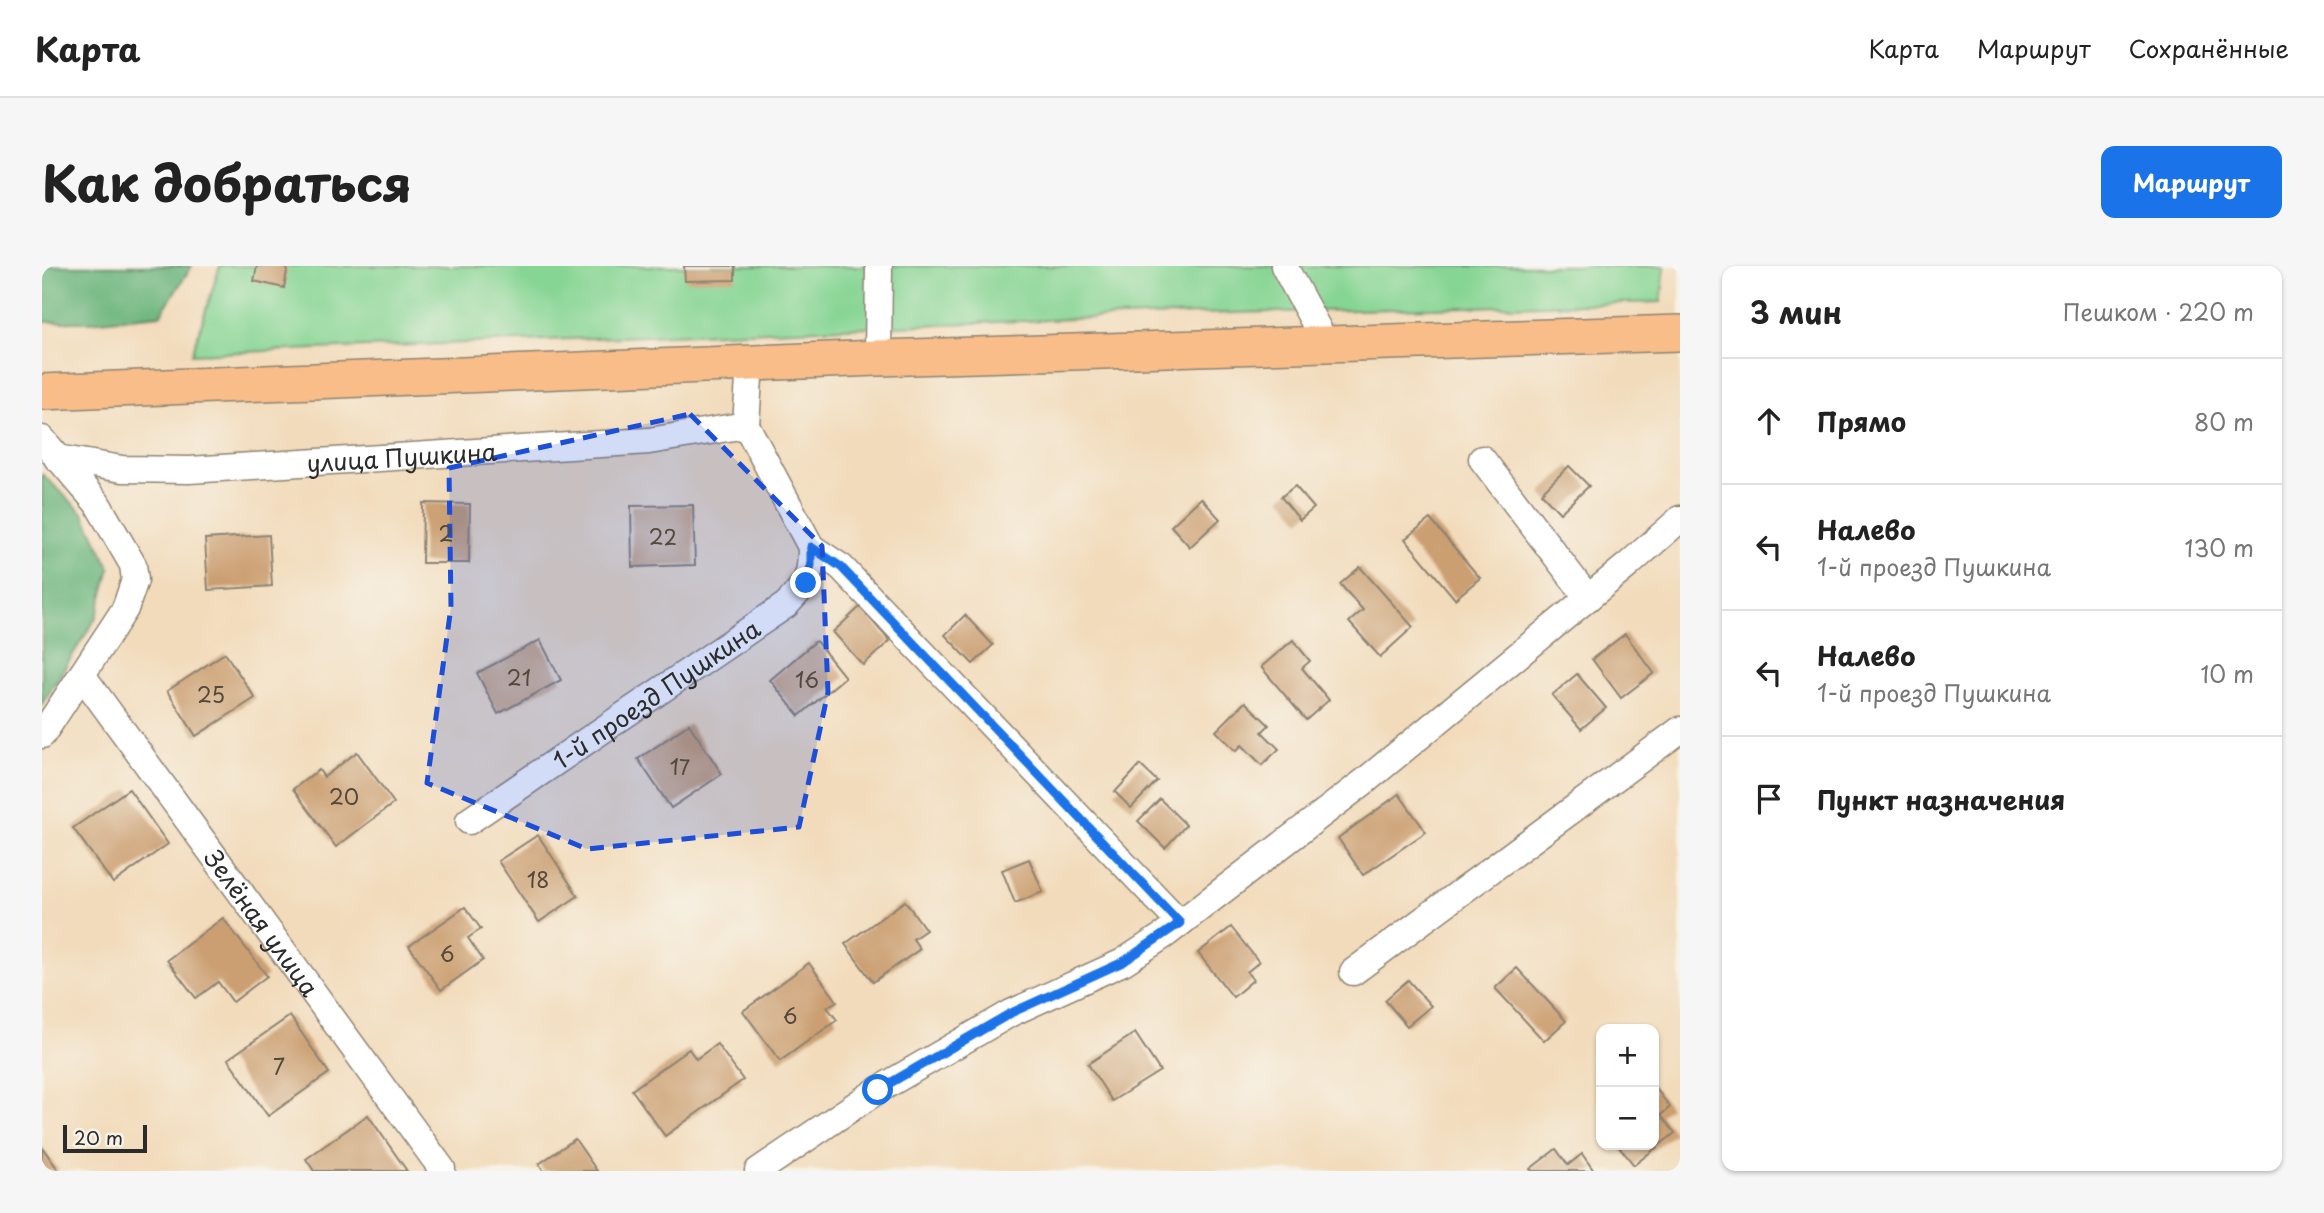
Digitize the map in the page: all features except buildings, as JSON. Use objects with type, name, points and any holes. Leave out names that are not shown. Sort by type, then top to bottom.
[{"type":"main road","points":[[42,392],[878,358],[1680,333]]},
{"type":"street","points":[[878,266],[878,358]]},
{"type":"street","points":[[1284,266],[1326,344]]},
{"type":"street","points":[[750,363],[746,425],[811,547],[841,567],[1180,923]]},
{"type":"street","name":"улица Пушкина","points":[[49,449],[121,469],[189,470],[649,441],[746,425]]},
{"type":"street","points":[[42,735],[125,609],[135,580],[133,565],[97,503],[49,449]]},
{"type":"street","points":[[1482,459],[1588,598]]},
{"type":"street","points":[[758,1171],[878,1090],[1011,1013],[1123,962],[1180,923],[1365,781],[1680,519]]},
{"type":"street","name":"1-й проезд Пушкина","points":[[469,821],[786,604],[806,583],[811,565],[811,547]]},
{"type":"street","name":"Зелёная улица","points":[[82,675],[442,1169]]},
{"type":"street","points":[[1353,972],[1680,730]]},
{"type":"highlighted area","points":[[690,414],[822,546],[828,692],[799,827],[587,849],[427,783],[451,607],[449,468]]},
{"type":"green space","points":[[42,266],[192,266],[160,315],[89,322],[42,322]]},
{"type":"green space","points":[[220,266],[1665,266],[1661,302],[1199,314],[192,354]]},
{"type":"green space","points":[[42,474],[83,513],[110,568],[97,616],[42,704]]},
{"type":"route","points":[[806,583],[811,565],[811,547],[841,567],[1180,923],[1123,962],[1011,1013],[878,1090]]}]
